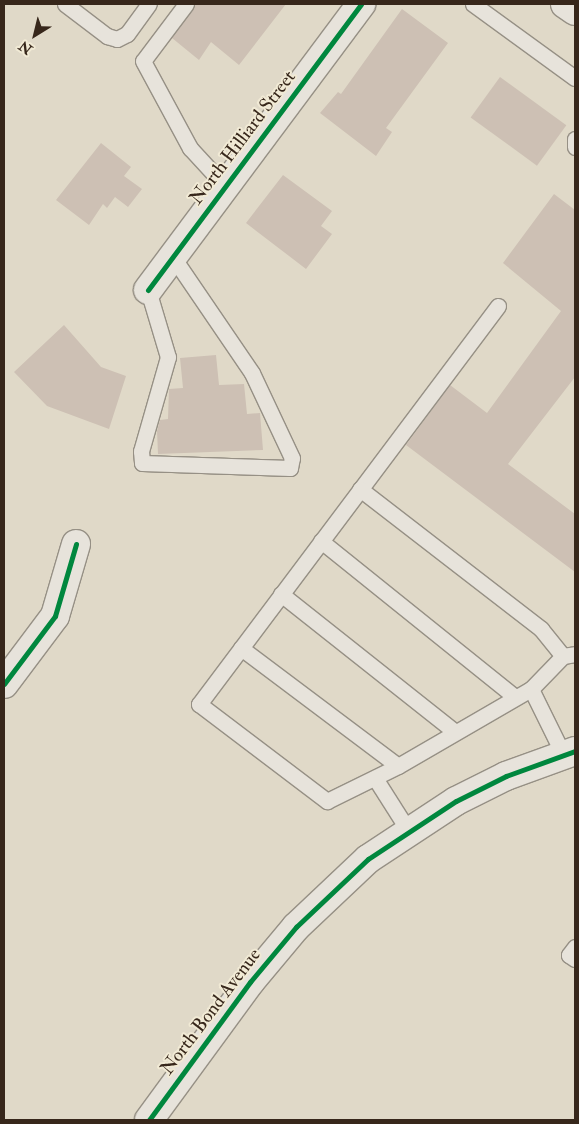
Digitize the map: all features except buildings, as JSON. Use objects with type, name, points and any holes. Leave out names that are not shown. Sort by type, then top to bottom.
[{"type":"street","name":"North Hilliard Street","points":[[148,290],[361,4]]},
{"type":"street","points":[[566,4],[575,11]]},
{"type":"street","points":[[4,684],[55,616],[76,544]]},
{"type":"street","name":"North Bond Avenue","points":[[149,1120],[250,982],[296,927],[368,859],[408,830],[506,776],[569,753]]},
{"type":"lane","points":[[65,4],[107,36],[117,39],[127,34],[149,4]]},
{"type":"lane","points":[[186,4],[143,61],[190,148],[225,186]]},
{"type":"lane","points":[[473,4],[575,78]]},
{"type":"lane","points":[[575,140],[575,147]]},
{"type":"lane","points":[[148,290],[168,357],[141,450],[142,463],[290,468],[292,458],[252,373],[173,258]]},
{"type":"lane","points":[[360,490],[541,629],[569,655],[531,689],[514,697],[398,766],[327,801],[199,704],[498,306]]},
{"type":"lane","points":[[321,541],[514,697]]},
{"type":"lane","points":[[281,594],[455,732]]},
{"type":"lane","points":[[241,648],[398,766]]},
{"type":"lane","points":[[531,689],[569,753]]},
{"type":"lane","points":[[375,778],[408,830]]},
{"type":"lane","points":[[575,947],[570,955],[575,959]]},
{"type":"cycle path","points":[[148,290],[361,4]]},
{"type":"cycle path","points":[[4,684],[55,616],[76,544]]},
{"type":"cycle path","points":[[149,1120],[250,982],[296,927],[368,859],[456,801],[506,776],[575,751]]}]
